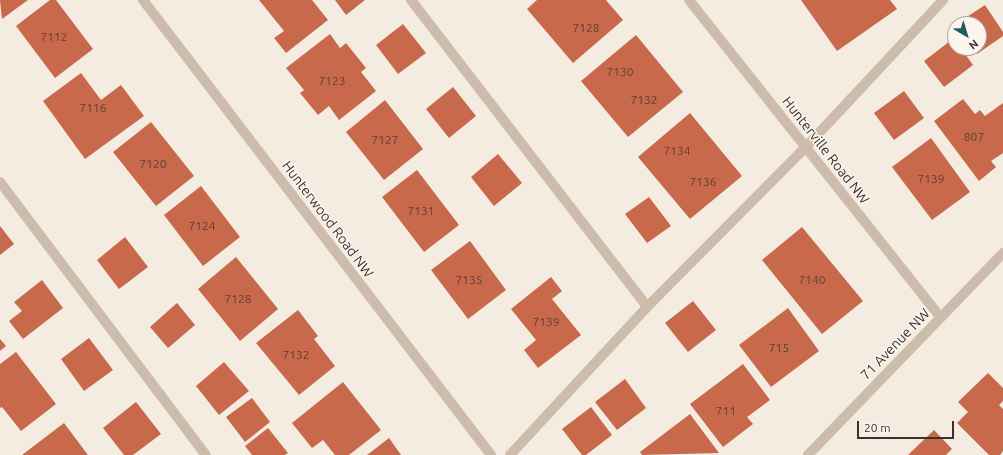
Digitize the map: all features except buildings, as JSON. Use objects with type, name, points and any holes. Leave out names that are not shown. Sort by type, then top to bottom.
[{"type":"street","name":"Hunterwood Road NW","points":[[142,0],[491,455]]},
{"type":"street","points":[[411,0],[647,307]]},
{"type":"street","name":"Hunterville Road NW","points":[[689,0],[940,317]]},
{"type":"street","points":[[510,455],[647,307],[806,147],[943,0]]},
{"type":"street","points":[[0,182],[206,455]]},
{"type":"street","name":"71 Avenue NW","points":[[808,455],[1003,253]]}]
